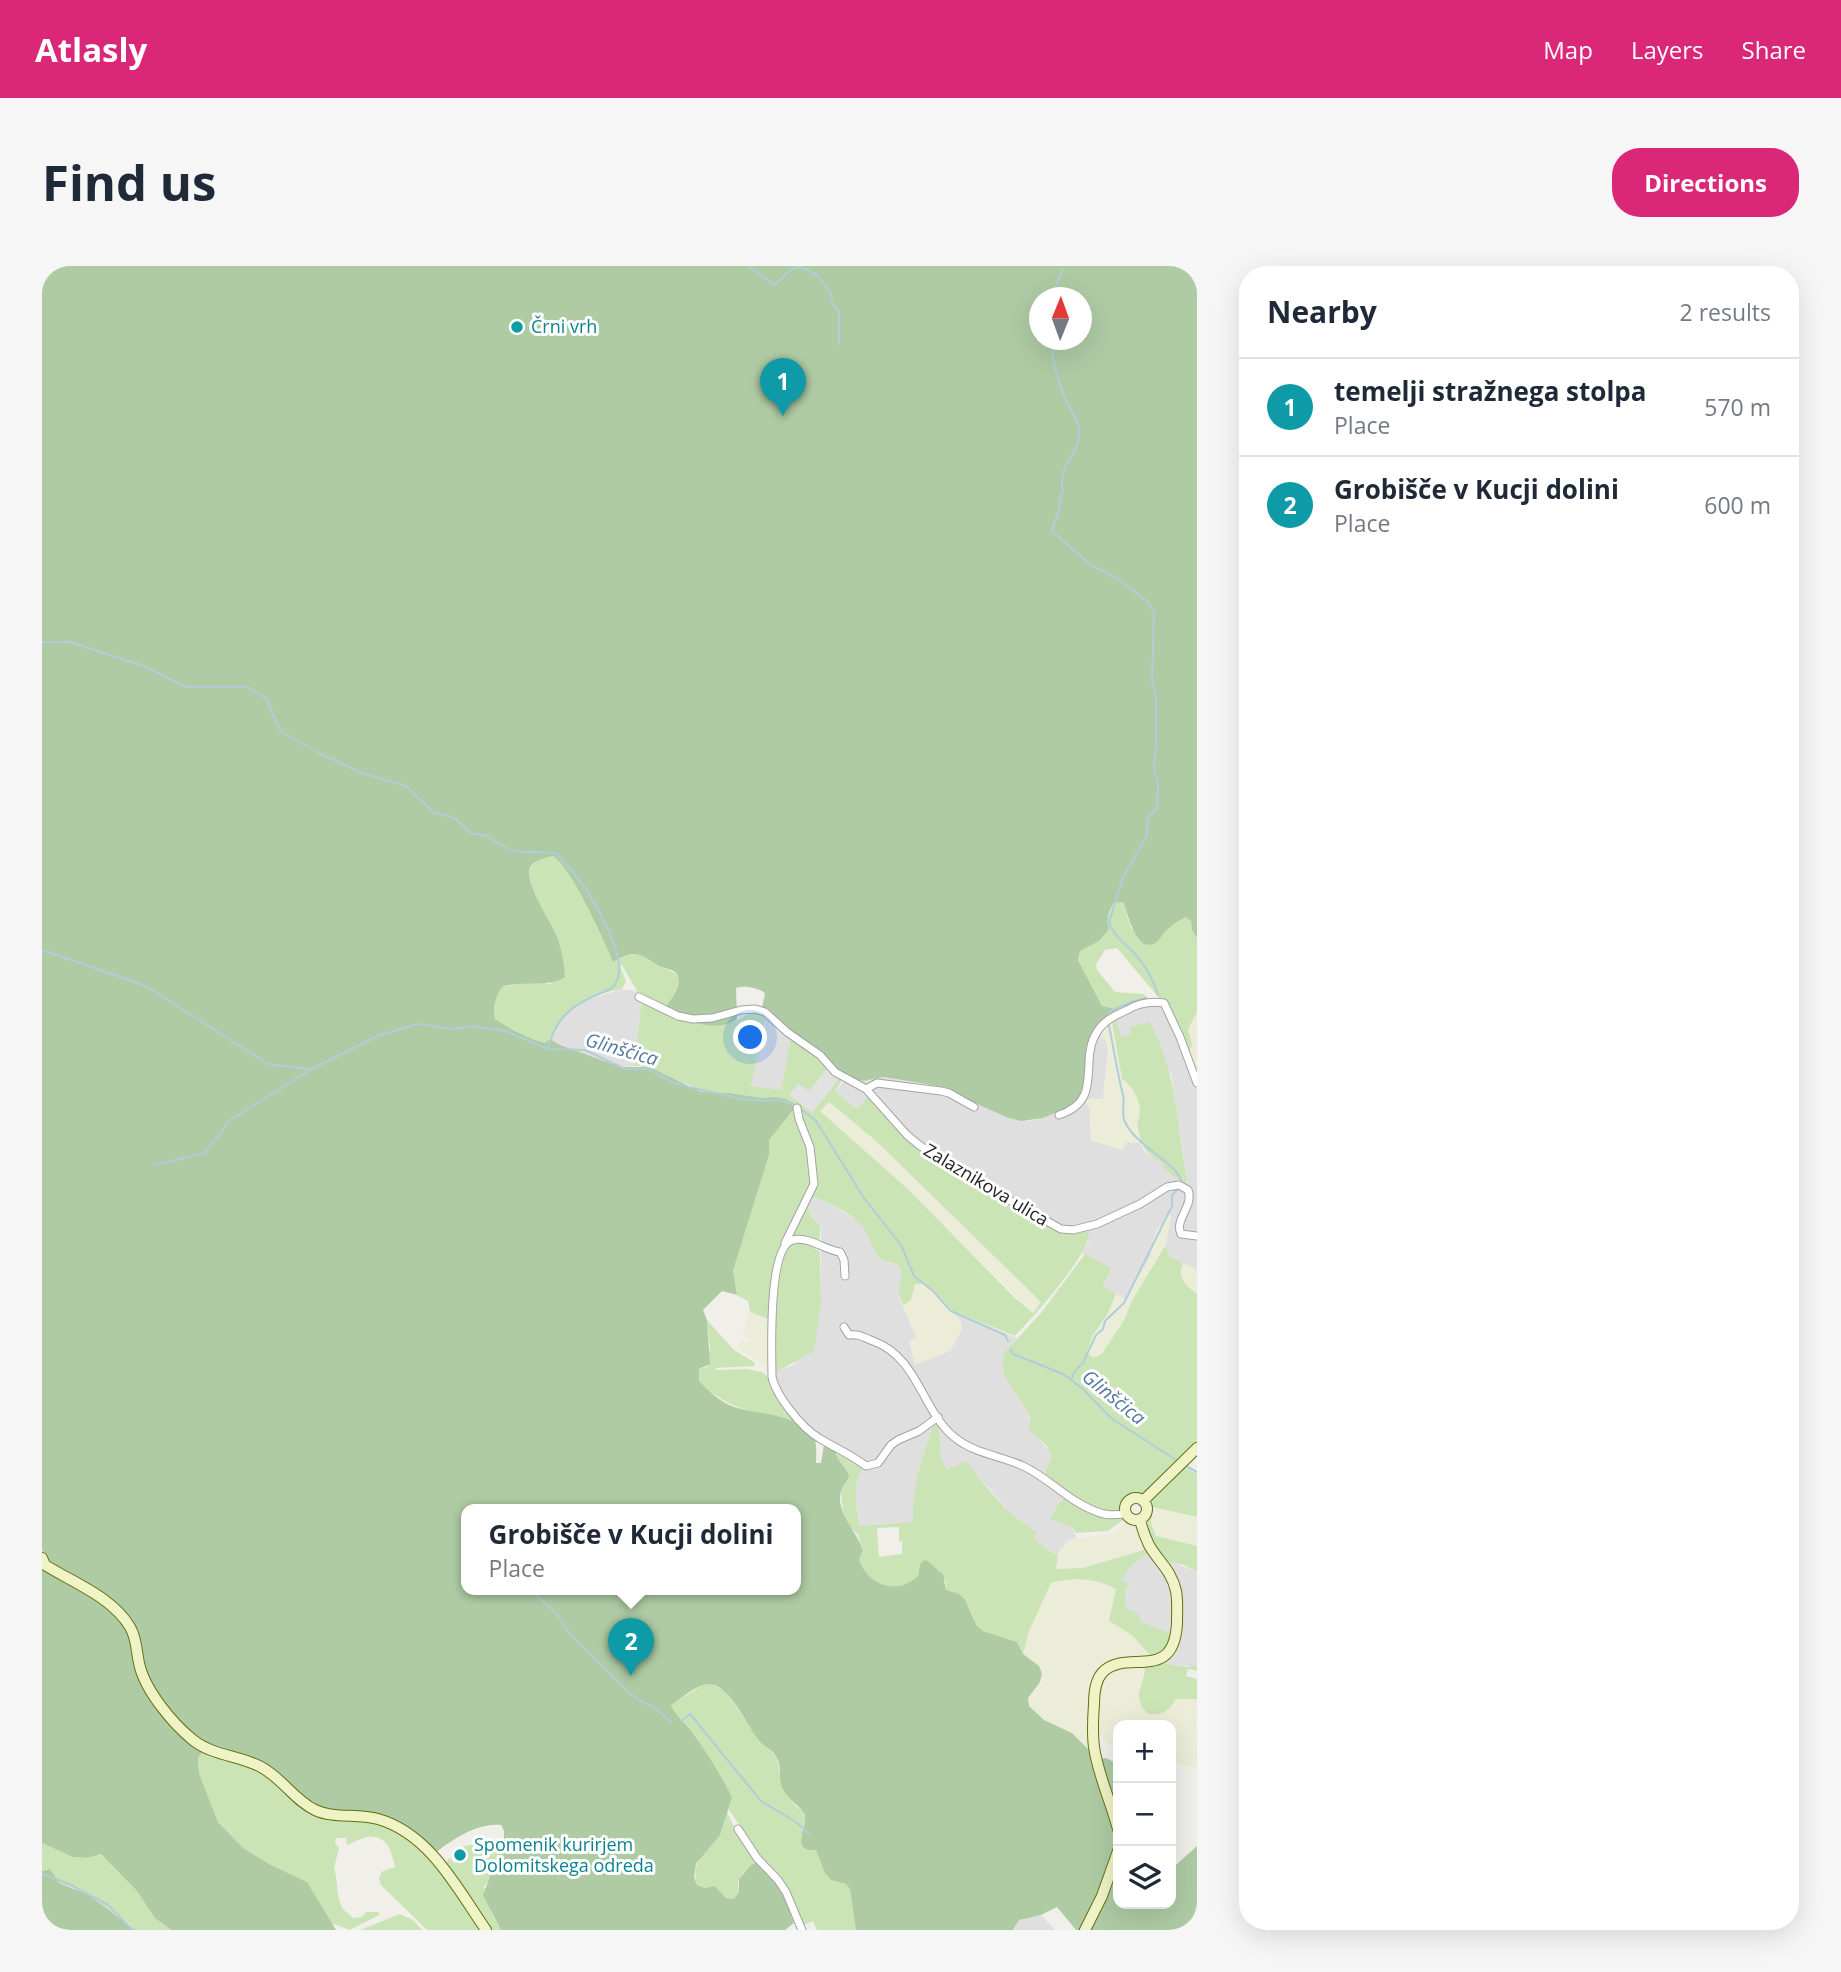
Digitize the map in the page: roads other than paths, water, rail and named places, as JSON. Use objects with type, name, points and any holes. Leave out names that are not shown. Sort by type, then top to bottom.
[{"type":"street","name":"Zalaznikova ulica","points":[[639,997],[678,1016],[693,1020],[755,1009],[765,1012],[820,1055],[835,1072],[866,1089],[907,1135],[931,1153],[962,1174],[1061,1229],[1073,1230],[1097,1224],[1173,1185],[1184,1186],[1190,1196],[1178,1230],[1181,1234],[1197,1236]]},
{"type":"street","points":[[1059,1115],[1069,1112],[1082,1101],[1096,1032],[1111,1018],[1138,1004],[1164,1003],[1197,1083]]},
{"type":"street","points":[[866,1089],[877,1083],[941,1091],[974,1107]]},
{"type":"street","points":[[797,1108],[810,1147],[814,1184],[778,1259],[774,1291],[774,1387],[806,1428],[866,1466],[878,1463],[898,1440],[919,1431],[938,1417]]},
{"type":"street","points":[[785,1243],[796,1239],[840,1252],[844,1260],[845,1276]]},
{"type":"street","points":[[844,1327],[849,1335],[861,1334],[901,1359],[938,1417],[956,1438],[1025,1467],[1086,1508],[1109,1515],[1126,1514],[1133,1520],[1140,1520],[1147,1512],[1143,1501]]},
{"type":"street","points":[[1143,1501],[1197,1448]]},
{"type":"street","points":[[1126,1514],[1126,1505],[1131,1500],[1143,1501]]},
{"type":"street","points":[[1113,1812],[1094,1747],[1094,1696],[1097,1682],[1102,1673],[1110,1667],[1159,1659],[1168,1653],[1177,1630],[1176,1592],[1171,1575],[1150,1547],[1140,1520]]},
{"type":"street","points":[[42,1558],[45,1565],[120,1613],[131,1628],[137,1643],[139,1663],[149,1690],[191,1738],[218,1754],[260,1766],[315,1810],[329,1815],[375,1818],[394,1825],[416,1839],[437,1860],[486,1930]]},
{"type":"street","points":[[738,1829],[757,1858],[786,1892],[802,1930]]},
{"type":"street","points":[[1084,1930],[1102,1896],[1113,1865]]},
{"type":"waterway","points":[[748,266],[775,285],[798,266]]},
{"type":"waterway","points":[[799,266],[817,275],[831,294],[832,303],[839,312],[839,344]]},
{"type":"waterway","points":[[1056,287],[1063,269]]},
{"type":"waterway","points":[[1053,350],[1056,372],[1078,425],[1079,436],[1063,473],[1063,490],[1052,531],[1091,565],[1118,579],[1146,600],[1154,611],[1152,680],[1156,696],[1154,768],[1158,784],[1157,809],[1148,817],[1147,835],[1122,880],[1109,923],[1117,936],[1143,964],[1158,995]]},
{"type":"waterway","points":[[42,642],[70,642],[141,665],[187,687],[247,687],[267,699],[283,733],[319,753],[362,773],[406,786],[433,812],[453,817],[471,833],[487,836],[511,851],[556,853],[584,886],[597,908],[612,939],[619,968],[617,980],[610,989],[582,1002],[562,1018],[548,1049]]},
{"type":"waterway","points":[[42,950],[146,986],[268,1064],[309,1069]]},
{"type":"waterway","points":[[1107,1013],[1146,998]]},
{"type":"waterway","name":"Glinščica","points":[[155,1165],[205,1153],[230,1120],[312,1069],[380,1035],[418,1024],[454,1029],[473,1026],[505,1031],[548,1049],[585,1050],[625,1069],[649,1069],[671,1082],[689,1087],[742,1099],[780,1100],[796,1106]]},
{"type":"waterway","points":[[1109,1026],[1123,1095],[1125,1122],[1130,1131],[1171,1167],[1181,1180]]},
{"type":"waterway","name":"Glinščica","points":[[801,1109],[816,1121],[864,1198],[901,1245],[914,1276],[933,1291],[951,1311],[1005,1335],[1008,1341]]},
{"type":"waterway","points":[[1072,1378],[1083,1363],[1096,1335],[1103,1329],[1105,1321],[1124,1303],[1172,1206],[1172,1195],[1178,1189]]},
{"type":"waterway","name":"Glinščica","points":[[1011,1349],[1013,1354],[1063,1374],[1083,1389],[1111,1418],[1176,1460]]},
{"type":"waterway","name":"Glinščica","points":[[1184,1465],[1197,1472]]},
{"type":"waterway","points":[[536,1595],[558,1615],[568,1632],[627,1691],[654,1707],[671,1722]]},
{"type":"waterway","points":[[681,1721],[690,1714],[761,1801],[796,1822],[809,1834]]},
{"type":"waterway","points":[[42,1874],[69,1884],[108,1905],[133,1930]]},
{"type":"place","name":"Črni vrh","points":[[517,327]]},
{"type":"place","name":"temelji stražnega stolpa","points":[[783,416]]},
{"type":"place","name":"Grobišče v Kucji dolini","points":[[631,1676]]},
{"type":"place","name":"Spomenik kurirjem Dolomitskega odreda","points":[[460,1855]]}]
